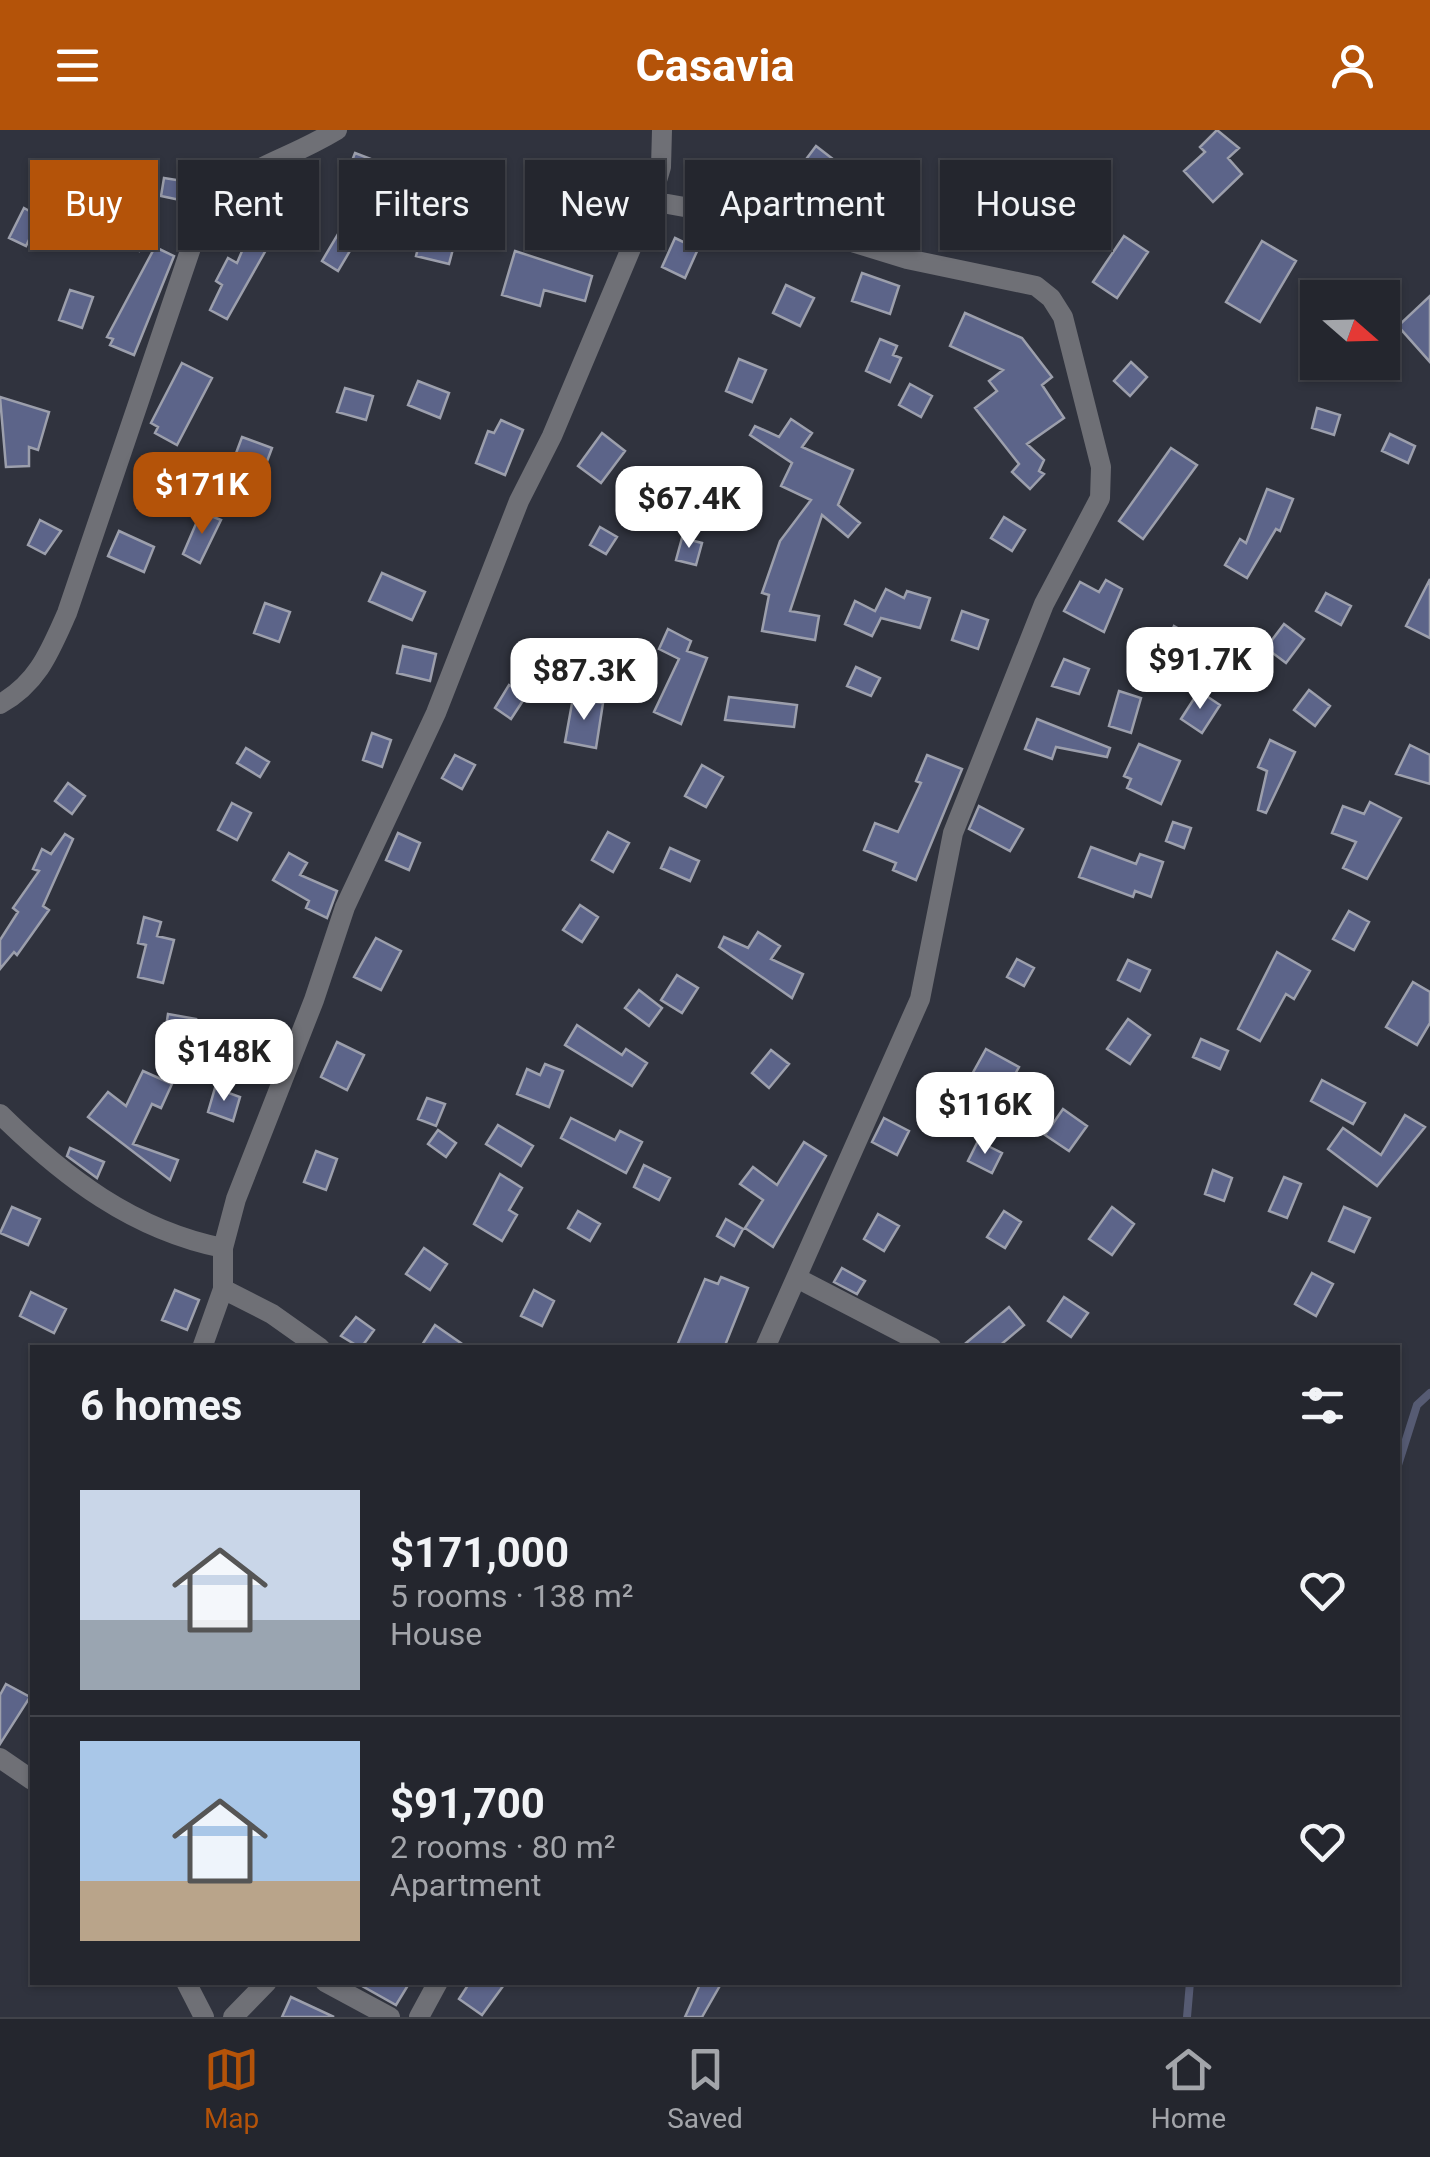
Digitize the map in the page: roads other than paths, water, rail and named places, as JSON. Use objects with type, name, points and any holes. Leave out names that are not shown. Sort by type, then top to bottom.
[{"type":"street","points":[[0,704],[20,693],[46,663],[67,614],[194,239],[210,210],[256,167],[286,157],[337,130]]},
{"type":"street","points":[[661,160],[662,130]]},
{"type":"street","points":[[665,204],[813,230],[907,259],[1036,286],[1051,298],[1063,317],[1102,467],[1100,498],[1044,604],[953,833],[920,999],[766,1345]]},
{"type":"street","points":[[203,1345],[223,1289],[223,1248],[236,1199],[314,1000],[344,907],[436,713],[518,502],[552,436],[630,250]]},
{"type":"street","points":[[0,1114],[85,1188],[169,1234],[223,1248]]},
{"type":"street","points":[[796,1278],[926,1345]]},
{"type":"street","points":[[223,1289],[272,1314],[316,1345]]},
{"type":"street","points":[[0,1758],[30,1776]]},
{"type":"street","points":[[188,1985],[204,2017]]},
{"type":"street","points":[[233,2017],[265,1985]]},
{"type":"street","points":[[331,1985],[390,2017]]},
{"type":"street","points":[[419,2017],[436,1985]]},
{"type":"waterway","points":[[1400,1459],[1417,1405],[1430,1393]]},
{"type":"waterway","points":[[1187,2017],[1190,1985]]}]
